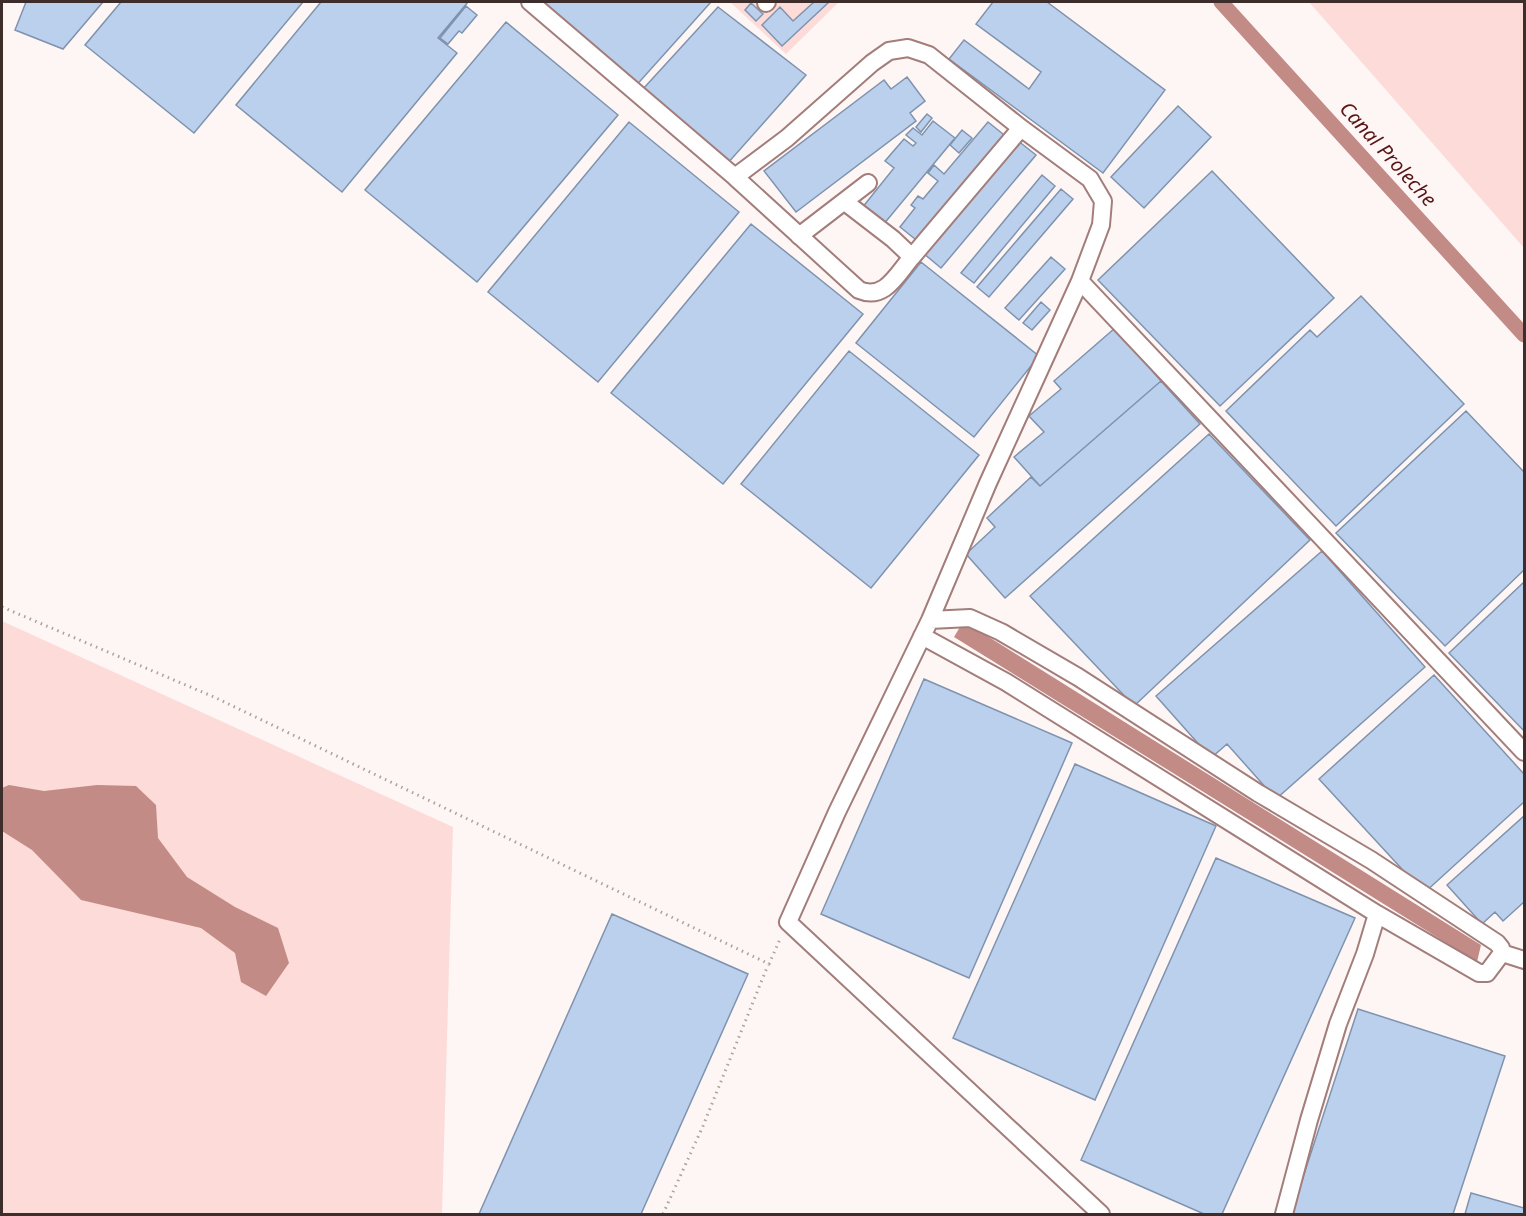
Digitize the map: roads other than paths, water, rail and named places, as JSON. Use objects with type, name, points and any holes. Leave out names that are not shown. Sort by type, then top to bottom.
[{"type":"lane","points":[[530,2],[735,177],[859,290],[870,295],[880,292],[912,257],[1021,128]]},
{"type":"lane","points":[[735,177],[787,138],[872,63],[889,51],[908,48],[929,55],[1021,128],[1090,178],[1103,201],[1101,225],[1080,281],[988,483],[930,620],[837,812],[788,922],[1093,1212]]},
{"type":"lane","points":[[799,236],[868,183]]},
{"type":"lane","points":[[845,202],[893,239],[912,257]]},
{"type":"lane","points":[[1080,281],[1524,752]]},
{"type":"lane","points":[[930,620],[970,618],[1011,638],[1078,677],[1258,793],[1371,860],[1497,943],[1502,953]]},
{"type":"lane","points":[[922,636],[1006,682],[1377,914],[1479,974],[1487,973],[1502,953]]},
{"type":"lane","points":[[1284,1215],[1338,1024],[1365,954],[1377,914]]},
{"type":"lane","points":[[1502,953],[1524,960]]},
{"type":"waterway","name":"Canal Proleche","points":[[1221,2],[1524,335]]}]
